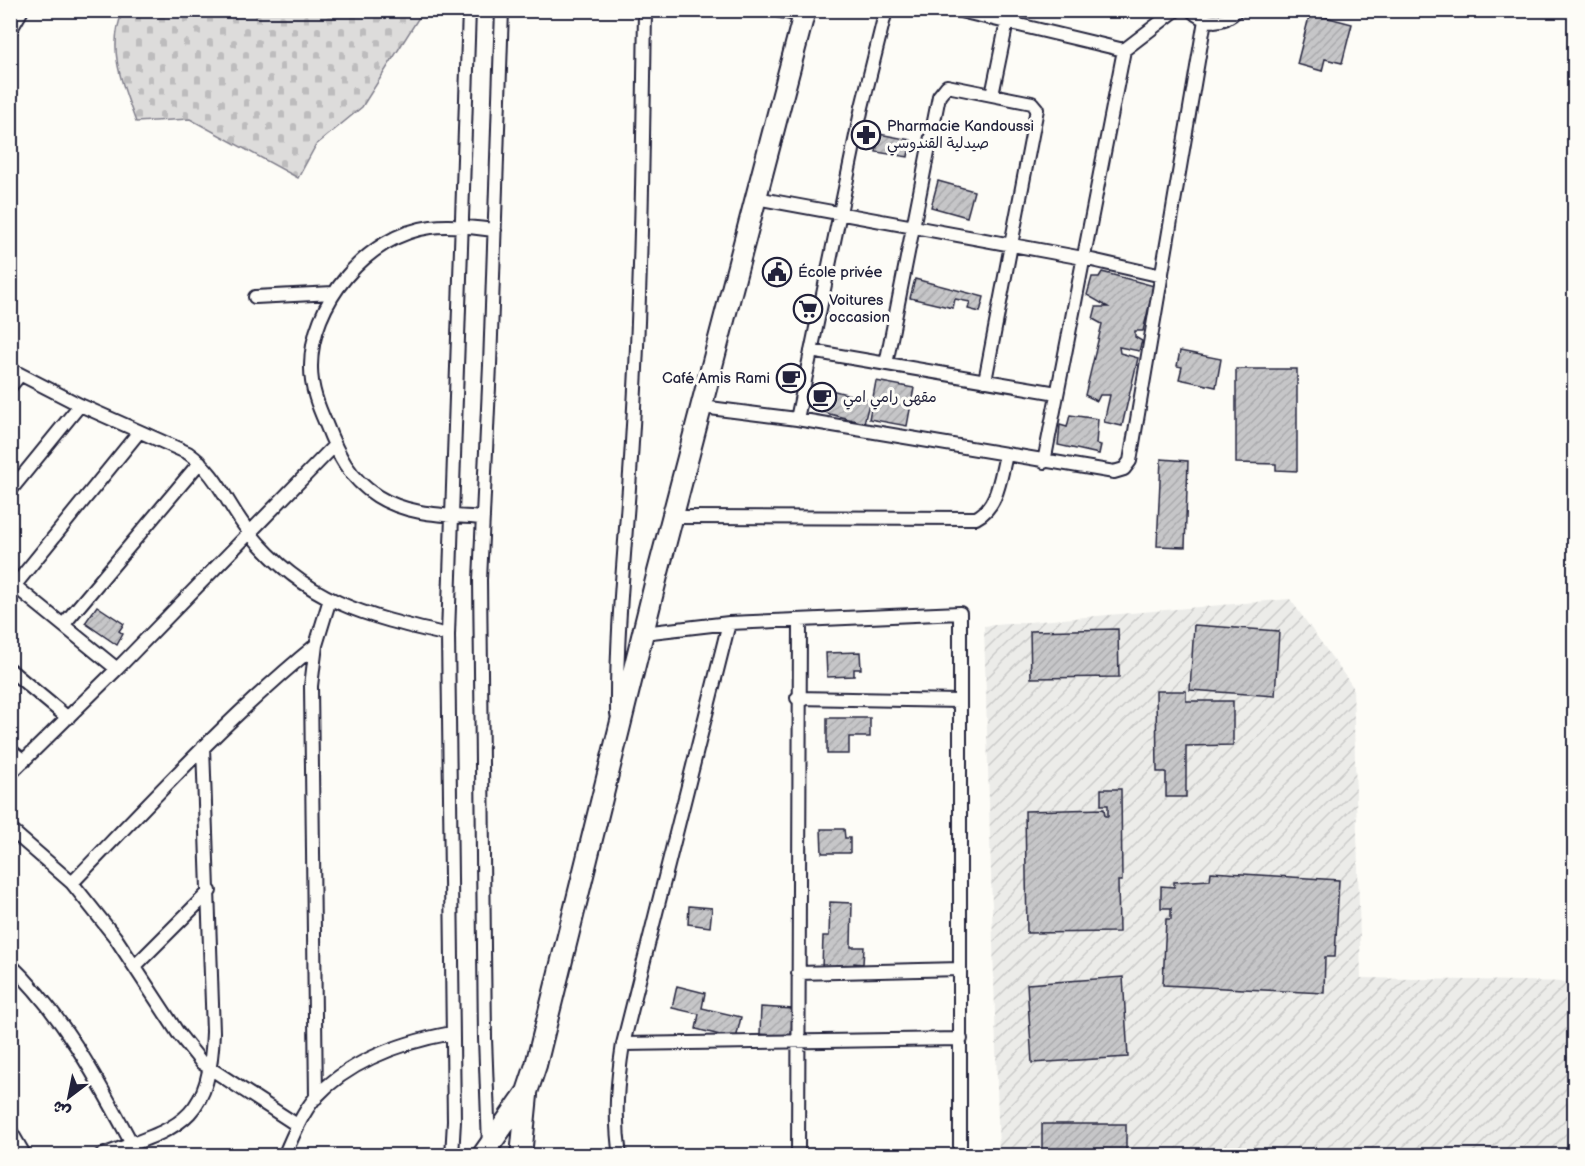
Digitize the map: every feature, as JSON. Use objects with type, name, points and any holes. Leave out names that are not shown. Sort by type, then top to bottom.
[{"type":"main road","points":[[521,1155],[527,1092],[544,1034],[643,633],[804,14]]},
{"type":"main road","points":[[486,1151],[527,1092]]},
{"type":"street","points":[[10,31],[22,10]]},
{"type":"street","points":[[452,1155],[454,1121],[448,635],[469,10]]},
{"type":"street","points":[[486,1151],[480,681],[483,518],[502,10]]},
{"type":"street","points":[[618,737],[617,674],[633,440],[643,156],[645,10]]},
{"type":"street","points":[[776,10],[804,14]]},
{"type":"street","points":[[797,419],[862,107],[886,10]]},
{"type":"street","points":[[956,10],[1124,50]]},
{"type":"street","points":[[1044,462],[1124,50],[1176,10]]},
{"type":"street","points":[[1191,10],[1205,20],[1224,20],[1237,10]]},
{"type":"street","points":[[702,407],[797,419],[1114,472],[1127,466],[1205,20]]},
{"type":"street","points":[[992,95],[1007,22]]},
{"type":"street","points":[[886,364],[941,92],[947,86],[1032,104],[1036,109],[985,381]]},
{"type":"street","points":[[756,198],[1083,258],[1162,276]]},
{"type":"street","points":[[483,518],[410,510],[378,497],[352,477],[334,446],[317,404],[311,369],[317,334],[333,293],[357,264],[392,241],[431,227],[495,230]]},
{"type":"street","points":[[255,297],[333,293]]},
{"type":"street","points":[[811,351],[1057,393]]},
{"type":"street","points":[[10,387],[15,372],[80,405],[169,444],[200,462],[210,471],[250,533],[295,577],[330,600],[371,616],[448,635]]},
{"type":"street","points":[[10,491],[80,405]]},
{"type":"street","points":[[117,669],[13,584],[139,432]]},
{"type":"street","points":[[10,774],[117,669],[334,446]]},
{"type":"street","points":[[673,518],[976,519],[992,506],[1006,455]]},
{"type":"street","points":[[64,624],[200,462]]},
{"type":"street","points":[[316,1098],[311,686],[316,645],[330,600]]},
{"type":"street","points":[[643,633],[729,623],[960,613],[960,1155]]},
{"type":"street","points":[[798,1155],[797,698],[800,620]]},
{"type":"street","points":[[620,1155],[615,1121],[615,1092],[623,1044],[729,623]]},
{"type":"street","points":[[72,883],[203,747],[270,684],[316,645]]},
{"type":"street","points":[[10,670],[68,718]]},
{"type":"street","points":[[797,698],[960,701]]},
{"type":"street","points":[[100,1155],[167,1131],[186,1118],[199,1100],[210,1070],[213,1032],[210,891],[203,747]]},
{"type":"street","points":[[10,750],[24,761]]},
{"type":"street","points":[[10,829],[72,883],[135,966],[190,1050],[210,1070],[297,1125]]},
{"type":"street","points":[[135,966],[210,891]]},
{"type":"street","points":[[10,964],[55,1013],[96,1077],[132,1144]]},
{"type":"street","points":[[798,973],[960,969]]},
{"type":"street","points":[[285,1155],[297,1125],[316,1098],[341,1077],[379,1054],[418,1039],[452,1033]]},
{"type":"street","points":[[623,1044],[960,1039]]},
{"type":"street","points":[[10,1130],[25,1155]]},
{"type":"shaded area","points":[[1290,599],[1353,687],[1361,978],[1574,982],[1574,1155],[999,1155],[984,626]]},
{"type":"green space","points":[[123,10],[423,11],[362,107],[316,145],[298,178],[190,119],[136,122],[122,81],[116,53],[118,25]]},
{"type":"building","points":[[1084,10],[1104,10],[1102,17],[1084,13]]},
{"type":"building","points":[[1310,13],[1352,24],[1342,63],[1325,59],[1322,71],[1297,64]]},
{"type":"building","points":[[879,134],[911,140],[908,157],[876,152]]},
{"type":"building","points":[[938,181],[974,191],[967,217],[931,207]]},
{"type":"building","points":[[1102,272],[1154,286],[1143,331],[1135,331],[1135,337],[1142,341],[1139,351],[1119,347],[1120,353],[1138,358],[1122,426],[1104,422],[1110,395],[1100,395],[1097,401],[1085,395],[1102,324],[1093,319],[1096,307],[1108,307],[1087,295],[1092,277],[1099,277]]},
{"type":"building","points":[[915,279],[984,297],[980,312],[968,309],[970,302],[955,299],[953,308],[910,298]]},
{"type":"building","points":[[1180,351],[1221,359],[1216,387],[1179,379],[1182,367],[1177,366]]},
{"type":"building","points":[[1236,369],[1297,369],[1297,471],[1276,470],[1276,464],[1236,463]]},
{"type":"building","points":[[876,381],[914,388],[907,426],[869,419]]},
{"type":"building","points":[[827,389],[870,400],[864,423],[822,412]]},
{"type":"building","points":[[1070,415],[1098,419],[1096,444],[1101,445],[1099,454],[1058,445],[1060,425],[1067,427]]},
{"type":"building","points":[[1161,459],[1188,461],[1185,547],[1157,546]]},
{"type":"building","points":[[97,606],[124,624],[119,631],[123,634],[117,645],[85,623]]},
{"type":"building","points":[[1194,625],[1279,631],[1275,696],[1190,690]]},
{"type":"building","points":[[1118,629],[1119,677],[1031,678],[1030,631]]},
{"type":"building","points":[[860,652],[861,669],[854,669],[854,676],[827,677],[826,653]]},
{"type":"building","points":[[1156,691],[1186,691],[1186,701],[1233,701],[1233,745],[1186,746],[1186,797],[1166,797],[1166,772],[1157,772]]},
{"type":"building","points":[[827,718],[870,718],[870,737],[849,737],[849,754],[827,754]]},
{"type":"building","points":[[1101,789],[1121,789],[1122,881],[1118,881],[1119,932],[1027,933],[1025,811],[1104,809],[1105,816],[1108,816],[1108,805],[1101,805]]},
{"type":"building","points":[[821,829],[844,829],[845,838],[850,838],[850,853],[822,853]]},
{"type":"building","points":[[1211,872],[1339,880],[1335,957],[1325,957],[1324,993],[1163,985],[1166,919],[1171,919],[1171,908],[1161,908],[1161,886],[1174,887],[1174,882],[1210,880]]},
{"type":"building","points":[[830,902],[852,903],[851,947],[864,947],[863,964],[854,963],[854,969],[822,969],[823,936],[829,936]]},
{"type":"building","points":[[689,906],[712,908],[710,927],[688,924]]},
{"type":"building","points":[[1123,977],[1128,1057],[1032,1063],[1027,984]]},
{"type":"building","points":[[677,986],[705,993],[702,1008],[741,1017],[736,1039],[696,1029],[699,1014],[672,1008]]},
{"type":"building","points":[[761,1007],[793,1009],[791,1037],[760,1034]]},
{"type":"building","points":[[1042,1124],[1126,1124],[1126,1156],[1042,1156]]},
{"type":"place","name":"Pharmacie Kandoussi صيدلية القندوسي","points":[[866,135]]},
{"type":"place","name":"École privée","points":[[777,272]]},
{"type":"place","name":"Voitures occasion","points":[[808,309]]},
{"type":"place","name":"Café Amis Rami","points":[[791,378]]},
{"type":"place","name":"مقهى رامي امي","points":[[822,397]]}]
